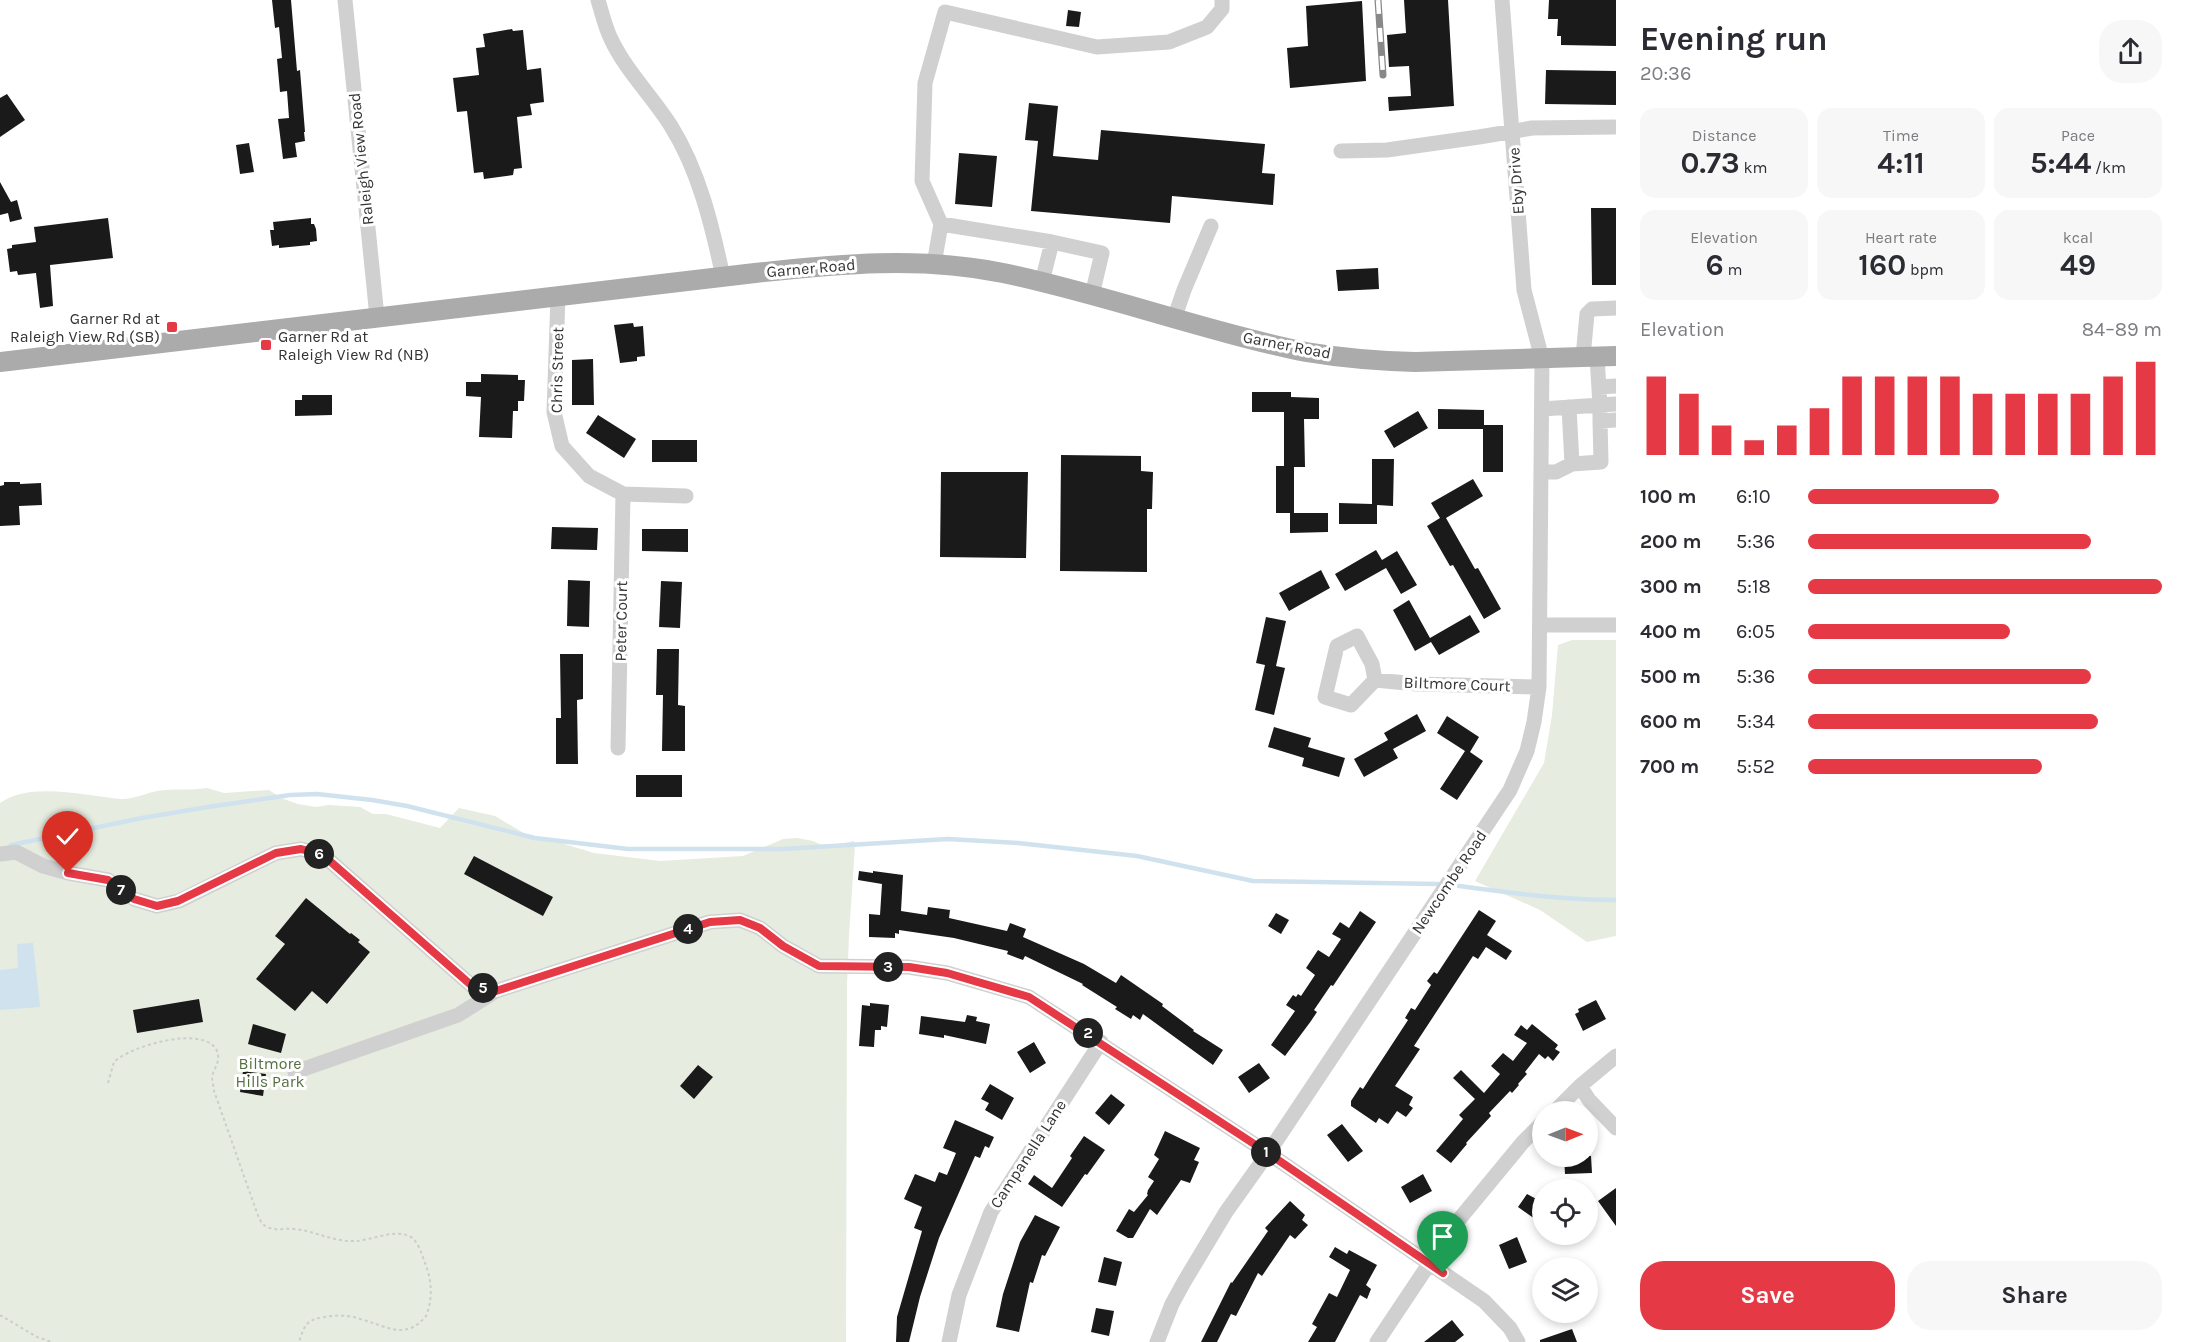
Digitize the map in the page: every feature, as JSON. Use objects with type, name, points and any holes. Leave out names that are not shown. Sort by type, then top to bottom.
[{"type":"main road","name":"Garner Road","points":[[0,362],[723,277],[841,264],[896,262],[934,264],[1002,273],[1306,352],[1415,363],[1599,356]]},
{"type":"street","name":"Raleigh View Road","points":[[345,0],[377,317]]},
{"type":"street","points":[[598,0],[610,38],[625,63],[671,126],[697,180],[712,227],[723,277]]},
{"type":"street","points":[[934,264],[941,224],[922,181],[925,83],[941,6],[1097,47],[1169,42],[1208,27],[1222,9],[1222,0]]},
{"type":"street","name":"Eby Drive","points":[[1502,0],[1524,290],[1542,359]]},
{"type":"street","points":[[1341,152],[1387,150],[1532,128],[1614,127]]},
{"type":"street","points":[[941,224],[1052,242],[1102,253],[1092,295]]},
{"type":"street","points":[[1174,319],[1211,226]]},
{"type":"street","points":[[1042,282],[1052,242]]},
{"type":"street","name":"Chris Street","points":[[558,296],[554,412],[562,446],[589,476],[623,494],[686,496]]},
{"type":"street","points":[[1542,472],[1556,472],[1572,464],[1601,462],[1599,356],[1587,314],[1592,309],[1616,308]]},
{"type":"street","name":"Newcombe Road","points":[[1157,1342],[1172,1304],[1226,1212],[1268,1153],[1510,790],[1527,751],[1539,687],[1542,359]]},
{"type":"street","points":[[1599,387],[1616,386]]},
{"type":"street","points":[[1542,409],[1616,404]]},
{"type":"street","points":[[1569,407],[1572,464]]},
{"type":"street","points":[[1600,421],[1616,420]]},
{"type":"street","name":"Peter Court","points":[[618,747],[623,494]]},
{"type":"street","points":[[1540,625],[1616,624]]},
{"type":"street","name":"Biltmore Court","points":[[1375,680],[1417,684],[1539,687]]},
{"type":"street","points":[[0,854],[16,852],[43,866],[108,880],[134,899],[157,906],[178,901],[276,853],[301,849],[323,855],[471,985],[496,991]]},
{"type":"street","points":[[295,1072],[458,1015],[496,991],[710,922],[740,920],[760,928],[783,946],[819,966],[909,967],[947,973],[991,984],[1029,997],[1268,1153],[1484,1300],[1510,1328],[1518,1342]]},
{"type":"street","name":"Campanella Lane","points":[[950,1342],[959,1294],[991,1212],[1101,1042]]},
{"type":"street","points":[[1565,1101],[1616,1056]]},
{"type":"street","points":[[1580,1086],[1616,1128]]},
{"type":"street","points":[[1377,1342],[1457,1222],[1532,1133]]},
{"type":"path","points":[[108,1083],[114,1062],[141,1048],[160,1042],[195,1037],[212,1043],[218,1056],[212,1078],[214,1091],[261,1222],[274,1229],[300,1230],[335,1240],[360,1240],[399,1234],[408,1235],[414,1239],[431,1284],[427,1314],[420,1330]]},
{"type":"path","points":[[0,1315],[38,1337],[52,1342]]},
{"type":"path","points":[[299,1342],[306,1323],[317,1318],[343,1316],[358,1318],[376,1328]]},
{"type":"green space","points":[[1572,640],[1616,640],[1616,936],[1587,942],[1540,910],[1475,881],[1544,763],[1552,715],[1558,645]]},
{"type":"green space","name":"Biltmore Hills Park","points":[[207,788],[224,793],[269,790],[281,798],[298,804],[316,807],[329,805],[360,807],[373,814],[386,814],[440,828],[459,808],[495,816],[527,835],[594,853],[660,861],[743,856],[783,839],[797,838],[813,841],[826,847],[854,841],[847,985],[846,1342],[0,1342],[0,803],[13,796],[43,791],[125,799],[163,790]]},
{"type":"water","points":[[33,943],[40,1007],[0,1010],[0,970],[18,968],[17,944]]},
{"type":"building","points":[[272,0],[291,0],[305,132],[305,141],[295,143],[297,157],[283,159],[278,119],[289,118],[287,91],[280,92],[277,59],[282,58],[279,27],[275,28]]},
{"type":"building","points":[[1404,0],[1448,0],[1454,106],[1389,111],[1388,97],[1411,96],[1409,66],[1389,67],[1387,35],[1406,33]]},
{"type":"building","points":[[1549,0],[1616,0],[1616,46],[1561,45],[1561,36],[1557,36],[1558,19],[1548,19]]},
{"type":"building","points":[[1362,1],[1366,81],[1290,88],[1287,48],[1308,46],[1306,6]]},
{"type":"building","points":[[1068,10],[1081,12],[1079,27],[1066,26]]},
{"type":"building","points":[[512,29],[513,31],[523,30],[527,70],[541,68],[544,102],[530,104],[532,115],[517,117],[522,168],[514,169],[513,175],[484,179],[483,172],[474,173],[467,111],[457,112],[453,78],[479,75],[476,48],[485,47],[483,34]]},
{"type":"building","points":[[1546,70],[1616,71],[1616,105],[1545,104]]},
{"type":"building","points":[[7,94],[25,120],[0,137],[0,98]]},
{"type":"building","points":[[1029,103],[1058,106],[1053,156],[1098,160],[1101,130],[1265,144],[1262,173],[1275,174],[1273,205],[1172,196],[1170,223],[1031,211],[1038,141],[1025,140]]},
{"type":"building","points":[[249,143],[254,172],[240,174],[236,145]]},
{"type":"building","points":[[959,153],[997,156],[992,207],[955,204]]},
{"type":"building","points":[[0,182],[11,202],[17,200],[22,219],[10,222],[8,213],[0,215]]},
{"type":"building","points":[[1591,208],[1616,208],[1616,285],[1592,285]]},
{"type":"building","points":[[108,218],[113,258],[50,265],[53,306],[40,308],[36,273],[18,275],[17,271],[10,272],[7,249],[12,248],[12,245],[36,242],[34,227]]},
{"type":"building","points":[[311,218],[311,224],[314,224],[316,229],[317,241],[310,242],[310,245],[279,248],[279,245],[272,246],[270,230],[274,230],[273,222]]},
{"type":"building","points":[[1378,268],[1379,289],[1338,291],[1336,270]]},
{"type":"building","points":[[633,323],[634,327],[643,326],[645,356],[637,357],[637,361],[620,363],[614,325]]},
{"type":"building","points":[[593,359],[594,405],[572,405],[572,360]]},
{"type":"building","points":[[481,374],[518,375],[518,380],[525,380],[524,401],[518,401],[518,411],[513,411],[512,438],[479,437],[481,397],[466,396],[466,382],[481,382]]},
{"type":"building","points":[[1252,392],[1291,392],[1291,397],[1319,398],[1319,419],[1304,419],[1305,467],[1294,467],[1294,513],[1276,513],[1276,466],[1284,466],[1284,412],[1252,412]]},
{"type":"building","points":[[302,395],[332,395],[332,415],[295,416],[295,400],[302,400]]},
{"type":"building","points":[[1438,409],[1484,410],[1484,425],[1503,425],[1503,472],[1483,472],[1483,429],[1438,429]]},
{"type":"building","points":[[1418,411],[1428,428],[1394,448],[1384,431]]},
{"type":"building","points":[[598,415],[636,439],[624,458],[586,433]]},
{"type":"building","points":[[652,440],[697,440],[697,462],[652,462]]},
{"type":"building","points":[[1061,455],[1141,456],[1141,471],[1153,472],[1152,509],[1147,509],[1147,572],[1060,571]]},
{"type":"building","points":[[1372,459],[1394,459],[1393,506],[1377,505],[1377,524],[1339,524],[1339,503],[1372,504]]},
{"type":"building","points":[[941,472],[1028,472],[1026,558],[940,557]]},
{"type":"building","points":[[1473,479],[1483,496],[1446,518],[1501,609],[1484,619],[1427,526],[1440,518],[1431,503]]},
{"type":"building","points":[[4,482],[41,483],[42,505],[19,506],[20,525],[0,526],[0,486],[4,485]]},
{"type":"building","points":[[1290,513],[1328,513],[1328,532],[1290,533]]},
{"type":"building","points":[[552,527],[598,528],[597,550],[551,549]]},
{"type":"building","points":[[642,529],[688,529],[688,552],[642,551]]},
{"type":"building","points":[[1376,550],[1382,560],[1397,551],[1417,585],[1401,594],[1386,568],[1345,591],[1335,574]]},
{"type":"building","points":[[1321,570],[1330,588],[1289,611],[1279,593]]},
{"type":"building","points":[[568,580],[590,581],[589,627],[567,626]]},
{"type":"building","points":[[661,581],[682,582],[680,628],[659,627]]},
{"type":"building","points":[[1409,600],[1430,638],[1470,615],[1480,632],[1439,655],[1431,642],[1415,651],[1393,610]]},
{"type":"building","points":[[1266,617],[1286,621],[1276,666],[1285,668],[1274,715],[1255,710],[1265,665],[1256,663]]},
{"type":"building","points":[[657,649],[679,649],[678,705],[685,706],[685,751],[662,751],[663,695],[656,695]]},
{"type":"building","points":[[560,654],[583,654],[583,699],[577,700],[578,764],[556,764],[556,718],[561,718]]},
{"type":"building","points":[[1417,714],[1426,731],[1393,749],[1398,758],[1364,777],[1354,759],[1388,740],[1384,733]]},
{"type":"building","points":[[1447,716],[1479,737],[1470,752],[1483,761],[1457,800],[1440,789],[1465,751],[1437,733]]},
{"type":"building","points":[[1274,727],[1311,738],[1308,747],[1345,758],[1339,777],[1302,766],[1304,758],[1268,747]]},
{"type":"building","points":[[636,775],[682,775],[682,797],[636,797]]},
{"type":"building","points":[[474,856],[553,897],[543,916],[464,874]]},
{"type":"building","points":[[859,871],[903,875],[901,911],[927,915],[928,907],[950,910],[949,918],[1007,931],[1010,923],[1026,929],[1023,937],[1084,964],[1116,983],[1121,975],[1163,1004],[1162,1006],[1193,1031],[1223,1050],[1213,1065],[1143,1014],[1140,1020],[1133,1015],[1131,1019],[1083,984],[1025,956],[1023,960],[1007,954],[1008,951],[954,938],[899,930],[899,934],[895,933],[895,938],[869,937],[869,914],[880,915],[882,884],[858,880]]},
{"type":"building","points":[[306,898],[360,940],[358,942],[370,952],[327,1004],[312,991],[295,1011],[256,979],[285,944],[275,936]]},
{"type":"building","points":[[1479,910],[1496,921],[1487,935],[1512,951],[1506,960],[1486,947],[1478,959],[1473,956],[1414,1046],[1420,1049],[1395,1086],[1413,1097],[1409,1105],[1413,1108],[1406,1117],[1397,1111],[1388,1124],[1379,1118],[1376,1123],[1351,1106],[1351,1101],[1360,1087],[1363,1089],[1408,1020],[1405,1018],[1411,1008],[1415,1010],[1431,985],[1427,981],[1434,972],[1437,974]]},
{"type":"building","points":[[1360,911],[1376,922],[1314,1010],[1317,1012],[1285,1056],[1271,1045],[1295,1011],[1286,1005],[1293,995],[1301,996],[1315,975],[1306,968],[1318,950],[1329,957],[1341,939],[1332,934],[1340,922],[1349,928]]},
{"type":"building","points":[[1276,913],[1289,920],[1281,934],[1268,926]]},
{"type":"building","points":[[199,999],[203,1022],[137,1033],[133,1010]]},
{"type":"building","points":[[1596,1000],[1606,1019],[1583,1031],[1575,1014],[1579,1012],[1578,1009]]},
{"type":"building","points":[[870,1003],[889,1005],[887,1027],[881,1026],[881,1030],[875,1030],[874,1047],[859,1046],[862,1005],[870,1006]]},
{"type":"building","points":[[967,1015],[977,1017],[976,1021],[990,1024],[986,1044],[944,1035],[944,1038],[919,1034],[921,1016],[965,1022]]},
{"type":"building","points":[[253,1024],[286,1034],[281,1053],[248,1044]]},
{"type":"building","points":[[1532,1024],[1558,1045],[1555,1049],[1560,1052],[1553,1061],[1548,1056],[1545,1059],[1539,1054],[1525,1072],[1527,1074],[1519,1085],[1489,1113],[1491,1116],[1451,1163],[1436,1151],[1463,1119],[1459,1115],[1475,1099],[1453,1078],[1461,1070],[1484,1093],[1500,1074],[1491,1066],[1503,1053],[1513,1061],[1527,1043],[1514,1035],[1521,1025],[1527,1030]]},
{"type":"building","points":[[1034,1042],[1046,1063],[1030,1073],[1017,1052]]},
{"type":"building","points":[[1259,1063],[1270,1078],[1249,1093],[1238,1077]]},
{"type":"building","points":[[698,1065],[713,1077],[694,1099],[680,1086]]},
{"type":"building","points":[[243,1071],[266,1074],[263,1096],[240,1092]]},
{"type":"building","points":[[990,1084],[1014,1098],[1002,1120],[985,1110],[989,1103],[981,1099]]},
{"type":"building","points":[[1111,1094],[1125,1105],[1109,1125],[1095,1113]]},
{"type":"building","points":[[955,1120],[994,1137],[989,1148],[985,1146],[980,1158],[975,1156],[939,1238],[920,1297],[909,1342],[896,1342],[897,1317],[922,1231],[914,1228],[922,1207],[904,1199],[915,1174],[935,1182],[939,1172],[947,1175],[956,1153],[943,1148]]},
{"type":"building","points":[[1342,1124],[1363,1151],[1348,1162],[1327,1135]]},
{"type":"building","points":[[1165,1131],[1200,1148],[1194,1160],[1199,1162],[1190,1183],[1181,1180],[1157,1215],[1150,1209],[1133,1238],[1128,1238],[1116,1231],[1129,1209],[1134,1212],[1148,1195],[1148,1190],[1154,1181],[1148,1177],[1159,1159],[1154,1155]]},
{"type":"building","points":[[1084,1136],[1105,1150],[1062,1207],[1028,1184],[1034,1175],[1052,1188]]},
{"type":"building","points":[[1565,1167],[1592,1167],[1592,1173],[1565,1174]]},
{"type":"building","points":[[1423,1174],[1432,1191],[1410,1203],[1401,1187]]},
{"type":"building","points":[[1616,1188],[1616,1226],[1598,1201]]},
{"type":"building","points":[[1527,1194],[1532,1197],[1532,1217],[1518,1207]]},
{"type":"building","points":[[1290,1201],[1305,1215],[1302,1220],[1308,1225],[1295,1239],[1290,1235],[1262,1276],[1258,1273],[1236,1316],[1231,1314],[1217,1342],[1201,1342],[1231,1282],[1268,1231],[1265,1228]]},
{"type":"building","points":[[1035,1215],[1060,1227],[1045,1256],[1042,1255],[1033,1283],[1030,1282],[1019,1332],[996,1327],[1003,1294],[1020,1242]]},
{"type":"building","points":[[1517,1237],[1527,1262],[1509,1269],[1499,1245]]},
{"type":"building","points":[[1335,1247],[1347,1254],[1349,1250],[1377,1265],[1366,1285],[1371,1289],[1367,1299],[1360,1295],[1335,1342],[1308,1342],[1317,1327],[1312,1324],[1329,1293],[1337,1297],[1350,1270],[1329,1257]]},
{"type":"building","points":[[1104,1257],[1122,1262],[1116,1286],[1098,1282]]},
{"type":"building","points":[[1096,1308],[1114,1311],[1109,1336],[1091,1332]]},
{"type":"building","points":[[1452,1320],[1464,1335],[1455,1342],[1424,1342]]},
{"type":"building","points":[[1572,1329],[1577,1342],[1540,1342],[1540,1340]]},
{"type":"waterway","points":[[11,845],[142,818],[290,795],[317,794],[407,806],[535,838],[628,849],[783,849],[948,839],[1018,843],[1137,856],[1253,881],[1438,884]]},
{"type":"waterway","points":[[1459,886],[1518,894],[1616,900]]},
{"type":"railway","points":[[1378,0],[1383,75]]},
{"type":"place","name":"Garner Rd at Raleigh View Rd (SB)","points":[[172,327]]},
{"type":"place","name":"Garner Rd at Raleigh View Rd (NB)","points":[[266,345]]},
{"type":"route","points":[[68,873],[108,880],[134,899],[157,906],[178,901],[276,853],[301,849],[323,855],[471,985],[496,991],[710,922],[740,920],[760,928],[783,946],[819,966],[909,967],[947,973],[991,984],[1029,997],[1068,1020],[1443,1273]]}]
